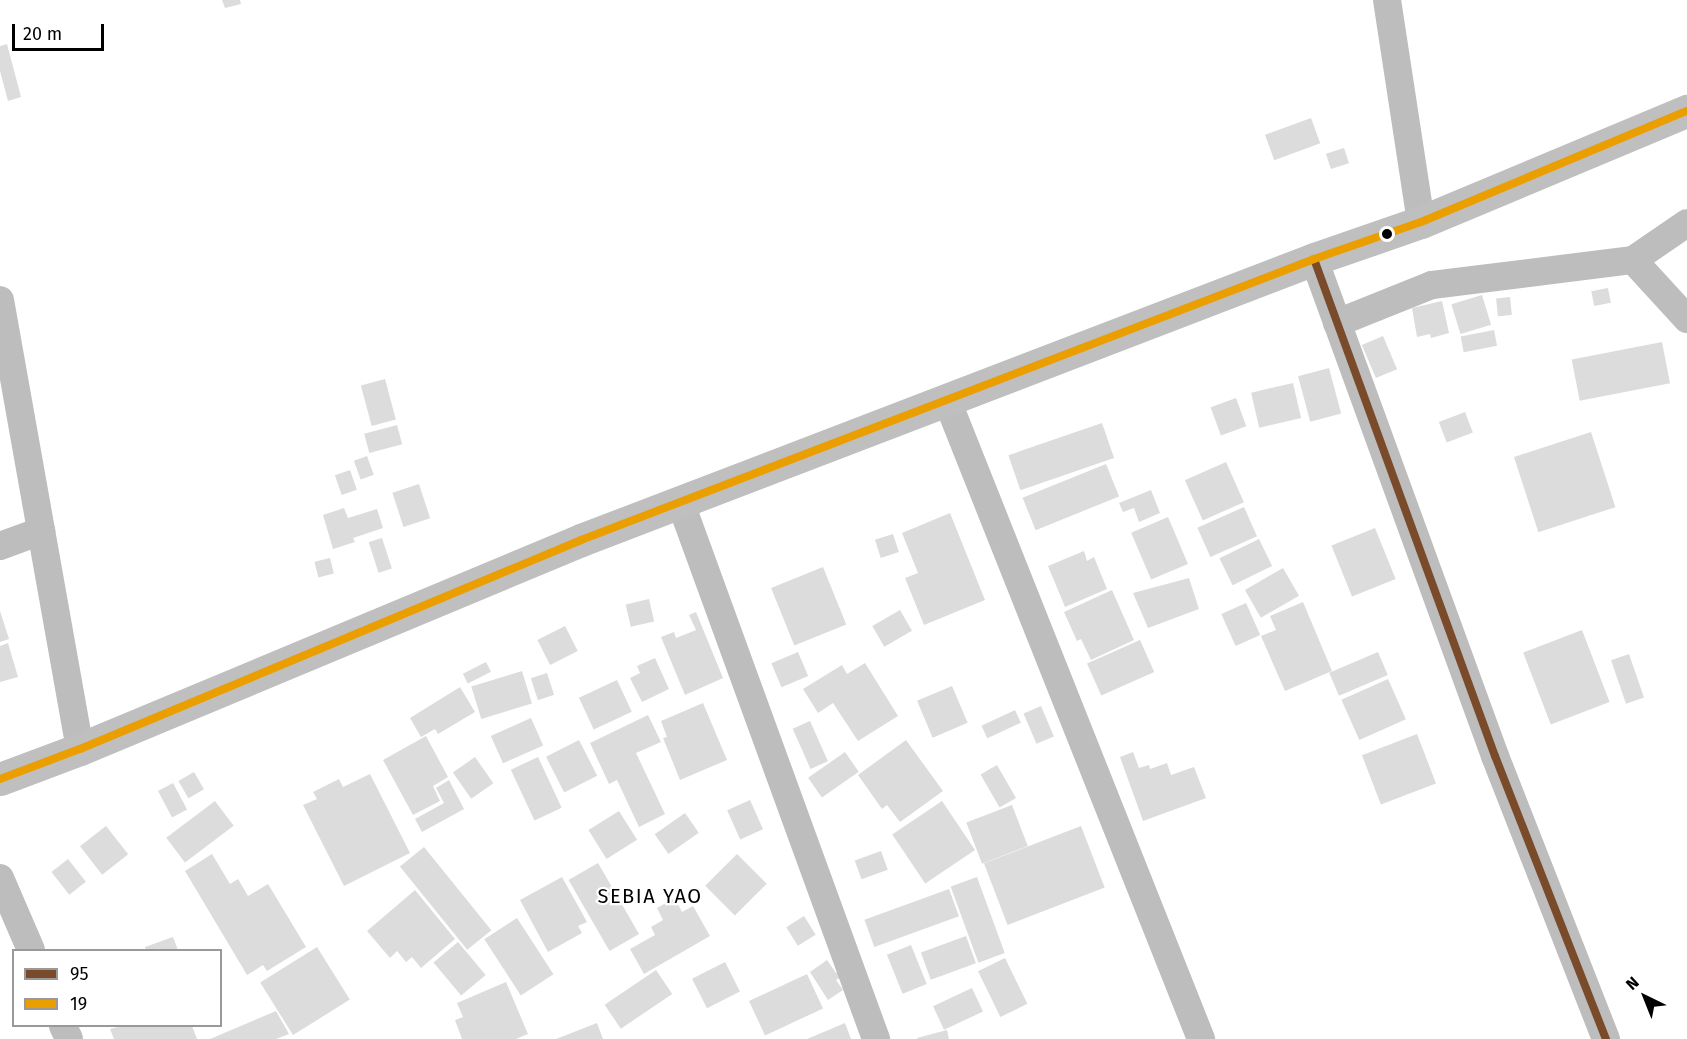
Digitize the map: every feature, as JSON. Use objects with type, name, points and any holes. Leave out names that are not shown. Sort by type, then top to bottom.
[{"type":"street","points":[[1387,0],[1421,222]]},
{"type":"street","points":[[0,779],[80,749],[581,540],[1314,259],[1421,222],[1687,111]]},
{"type":"street","points":[[1337,323],[1432,285],[1634,260],[1687,223]]},
{"type":"street","points":[[1314,259],[1495,756],[1606,1039]]},
{"type":"street","points":[[1634,260],[1687,319]]},
{"type":"street","points":[[0,306],[80,749]]},
{"type":"street","points":[[947,400],[1201,1039]]},
{"type":"street","points":[[680,501],[876,1039]]},
{"type":"street","points":[[0,546],[41,531]]},
{"type":"street","points":[[0,878],[30,949]]},
{"type":"building","points":[[222,0],[240,0],[241,4],[225,8]]},
{"type":"building","points":[[7,44],[21,97],[8,101],[0,71],[0,46]]},
{"type":"building","points":[[1311,118],[1320,143],[1274,160],[1265,135]]},
{"type":"building","points":[[1344,148],[1349,163],[1331,169],[1326,154]]},
{"type":"building","points":[[1608,288],[1611,303],[1594,306],[1591,291]]},
{"type":"building","points":[[1482,295],[1491,325],[1460,334],[1451,304]]},
{"type":"building","points":[[1510,297],[1512,315],[1498,316],[1496,298]]},
{"type":"building","points":[[1442,301],[1449,333],[1431,338],[1430,334],[1417,337],[1412,308]]},
{"type":"building","points":[[1494,330],[1497,346],[1464,352],[1461,336]]},
{"type":"building","points":[[1383,336],[1397,369],[1376,378],[1362,345]]},
{"type":"building","points":[[1662,342],[1670,383],[1580,401],[1572,360]]},
{"type":"building","points":[[1329,368],[1341,413],[1310,422],[1298,376]]},
{"type":"building","points":[[385,379],[396,420],[372,426],[361,385]]},
{"type":"building","points":[[1293,383],[1301,418],[1259,428],[1251,393]]},
{"type":"building","points":[[1236,398],[1246,426],[1221,435],[1211,407]]},
{"type":"building","points":[[1465,412],[1473,433],[1447,443],[1439,422]]},
{"type":"building","points":[[1102,423],[1114,458],[1020,490],[1008,455]]},
{"type":"building","points":[[397,425],[402,444],[369,453],[364,434]]},
{"type":"building","points":[[1591,432],[1615,507],[1538,532],[1514,457]]},
{"type":"building","points":[[367,456],[374,475],[361,480],[354,461]]},
{"type":"building","points":[[1226,462],[1244,502],[1203,520],[1185,480]]},
{"type":"building","points":[[1106,464],[1119,496],[1036,530],[1023,498]]},
{"type":"building","points":[[350,470],[357,490],[342,495],[335,475]]},
{"type":"building","points":[[419,484],[430,518],[403,527],[392,493]]},
{"type":"building","points":[[1151,490],[1160,513],[1139,522],[1134,508],[1123,512],[1119,503]]},
{"type":"building","points":[[1244,507],[1257,536],[1210,557],[1197,528]]},
{"type":"building","points":[[344,508],[348,518],[377,509],[383,528],[353,538],[355,542],[333,549],[323,515]]},
{"type":"building","points":[[950,513],[985,600],[924,625],[905,578],[918,573],[902,533]]},
{"type":"building","points":[[1168,517],[1188,564],[1151,580],[1131,533]]},
{"type":"building","points":[[1375,528],[1396,579],[1352,597],[1331,546]]},
{"type":"building","points":[[893,534],[899,552],[881,558],[875,540]]},
{"type":"building","points":[[382,538],[392,568],[379,573],[369,542]]},
{"type":"building","points":[[1259,539],[1272,566],[1233,585],[1219,558]]},
{"type":"building","points":[[1084,551],[1087,561],[1094,557],[1107,589],[1065,607],[1048,566]]},
{"type":"building","points":[[330,558],[334,574],[318,577],[314,562]]},
{"type":"building","points":[[823,567],[846,624],[794,645],[771,588]]},
{"type":"building","points":[[1283,568],[1299,596],[1261,618],[1245,590]]},
{"type":"building","points":[[1189,578],[1199,609],[1148,628],[1133,593]]},
{"type":"building","points":[[1112,590],[1134,640],[1091,660],[1081,639],[1077,641],[1064,612]]},
{"type":"building","points":[[649,599],[654,621],[631,627],[626,604]]},
{"type":"building","points":[[1303,602],[1332,671],[1285,691],[1261,636],[1276,630],[1270,616]]},
{"type":"building","points":[[1246,603],[1260,635],[1236,646],[1221,614]]},
{"type":"building","points":[[900,610],[912,631],[884,647],[872,626]]},
{"type":"building","points":[[0,611],[9,639],[0,642]]},
{"type":"building","points":[[696,612],[723,678],[685,695],[661,637],[674,632],[676,638],[696,630],[689,615]]},
{"type":"building","points":[[565,626],[578,651],[550,665],[537,640]]},
{"type":"building","points":[[1582,630],[1610,702],[1551,724],[1523,653]]},
{"type":"building","points":[[1140,640],[1154,672],[1101,696],[1087,664]]},
{"type":"building","points":[[8,643],[18,677],[0,682],[0,646]]},
{"type":"building","points":[[798,652],[808,676],[781,687],[771,663]]},
{"type":"building","points":[[1378,652],[1388,675],[1339,696],[1329,673]]},
{"type":"building","points":[[1629,654],[1644,697],[1626,704],[1611,660]]},
{"type":"building","points":[[655,658],[669,689],[642,702],[630,678],[640,673],[637,666]]},
{"type":"building","points":[[486,662],[491,672],[468,684],[463,674]]},
{"type":"building","points":[[865,663],[898,716],[858,741],[833,703],[818,713],[803,689],[842,665],[847,674]]},
{"type":"building","points":[[522,671],[532,704],[481,719],[471,686]]},
{"type":"building","points":[[547,673],[554,695],[538,700],[531,678]]},
{"type":"building","points":[[1388,679],[1406,719],[1359,740],[1341,700]]},
{"type":"building","points":[[617,680],[632,712],[594,729],[579,698]]},
{"type":"building","points":[[952,686],[968,723],[933,738],[917,701]]},
{"type":"building","points":[[460,687],[475,712],[438,734],[435,729],[421,737],[410,718]]},
{"type":"building","points":[[703,703],[727,760],[680,780],[663,738],[667,737],[661,721]]},
{"type":"building","points":[[1041,706],[1054,736],[1036,744],[1024,713]]},
{"type":"building","points":[[1015,710],[1021,723],[987,738],[981,726]]},
{"type":"building","points":[[648,715],[661,742],[636,753],[665,814],[639,827],[617,780],[609,784],[590,743]]},
{"type":"building","points":[[531,718],[543,745],[503,763],[491,736]]},
{"type":"building","points":[[810,721],[828,761],[811,769],[793,729]]},
{"type":"building","points":[[1417,734],[1436,783],[1381,805],[1362,755]]},
{"type":"building","points":[[426,736],[448,777],[433,786],[440,801],[413,815],[383,760]]},
{"type":"building","points":[[579,740],[597,776],[564,792],[546,757]]},
{"type":"building","points":[[906,740],[943,791],[900,822],[887,805],[882,809],[858,775]]},
{"type":"building","points":[[845,752],[859,772],[822,797],[808,778]]},
{"type":"building","points":[[1133,752],[1139,768],[1149,765],[1150,769],[1167,763],[1171,775],[1194,767],[1206,798],[1143,821],[1120,757]]},
{"type":"building","points":[[475,757],[493,783],[471,799],[453,772]]},
{"type":"building","points":[[538,757],[562,808],[534,820],[511,770]]},
{"type":"building","points":[[997,765],[1016,798],[1000,807],[981,774]]},
{"type":"building","points":[[194,772],[204,789],[188,798],[178,781]]},
{"type":"building","points":[[370,774],[410,853],[344,886],[303,805],[317,799],[313,792],[339,779],[343,787]]},
{"type":"building","points":[[449,780],[464,809],[422,832],[415,819],[444,803],[436,788]]},
{"type":"building","points":[[173,783],[187,809],[172,817],[158,791]]},
{"type":"building","points":[[750,800],[763,829],[740,839],[727,810]]},
{"type":"building","points":[[215,801],[234,826],[185,862],[166,838]]},
{"type":"building","points":[[942,801],[975,850],[925,883],[892,835]]},
{"type":"building","points":[[1012,805],[1028,846],[982,864],[966,823]]},
{"type":"building","points":[[619,811],[637,840],[606,859],[588,830]]},
{"type":"building","points":[[685,813],[699,833],[668,854],[655,834]]},
{"type":"building","points":[[106,826],[128,854],[102,875],[80,846]]},
{"type":"building","points":[[1081,826],[1105,888],[1008,925],[984,863]]},
{"type":"building","points":[[424,847],[491,930],[467,950],[400,867]]},
{"type":"building","points":[[881,851],[888,870],[862,879],[855,861]]},
{"type":"building","points":[[212,854],[230,884],[238,879],[248,896],[268,884],[306,947],[267,971],[263,965],[247,975],[185,871]]},
{"type":"building","points":[[737,854],[767,884],[735,916],[705,886]]},
{"type":"building","points":[[68,859],[86,882],[69,895],[51,872]]},
{"type":"building","points":[[598,863],[639,934],[610,951],[569,880]]},
{"type":"building","points":[[562,877],[587,922],[578,926],[582,933],[548,952],[520,900]]},
{"type":"building","points":[[977,877],[1005,953],[978,963],[951,887]]},
{"type":"building","points":[[949,889],[959,916],[874,947],[864,920]]},
{"type":"building","points":[[415,890],[455,939],[421,968],[412,957],[406,962],[397,951],[390,958],[367,931]]},
{"type":"building","points":[[675,898],[682,912],[693,906],[710,936],[644,974],[630,949],[655,935],[651,927],[663,920],[657,908]]},
{"type":"building","points":[[804,916],[816,935],[798,946],[786,927]]},
{"type":"building","points":[[517,918],[553,974],[521,995],[484,939]]},
{"type":"building","points":[[966,936],[976,963],[931,980],[921,952]]},
{"type":"building","points":[[173,937],[178,949],[146,949],[145,947]]},
{"type":"building","points":[[458,942],[486,975],[461,996],[433,963]]},
{"type":"building","points":[[911,945],[927,984],[903,994],[887,955]]},
{"type":"building","points":[[317,947],[350,1000],[293,1035],[260,983]]},
{"type":"building","points":[[1005,958],[1027,1004],[1000,1017],[978,971]]},
{"type":"building","points":[[827,960],[836,973],[839,970],[843,976],[836,980],[843,990],[828,1000],[810,972]]},
{"type":"building","points":[[725,962],[740,991],[707,1008],[692,979]]},
{"type":"building","points":[[656,970],[672,994],[621,1029],[605,1005]]},
{"type":"building","points":[[807,974],[823,1008],[765,1035],[749,1001]]},
{"type":"building","points":[[506,982],[528,1034],[516,1039],[462,1039],[455,1020],[463,1017],[457,1003]]},
{"type":"building","points":[[972,988],[983,1012],[944,1030],[933,1006]]},
{"type":"building","points":[[276,1011],[289,1034],[276,1039],[210,1039]]},
{"type":"building","points":[[597,1023],[603,1039],[556,1039]]},
{"type":"building","points":[[845,1023],[851,1039],[807,1039]]},
{"type":"building","points":[[118,1027],[192,1027],[197,1039],[114,1039],[110,1029]]},
{"type":"building","points":[[947,1030],[949,1039],[917,1039],[917,1038]]},
{"type":"transit line","name":"19","points":[[0,779],[80,749],[581,540],[1314,259],[1421,222],[1687,111]]},
{"type":"transit line","name":"95","points":[[1314,259],[1495,756],[1606,1039]]},
{"type":"district","name":"SEBIA YAO","points":[[650,896]]}]
